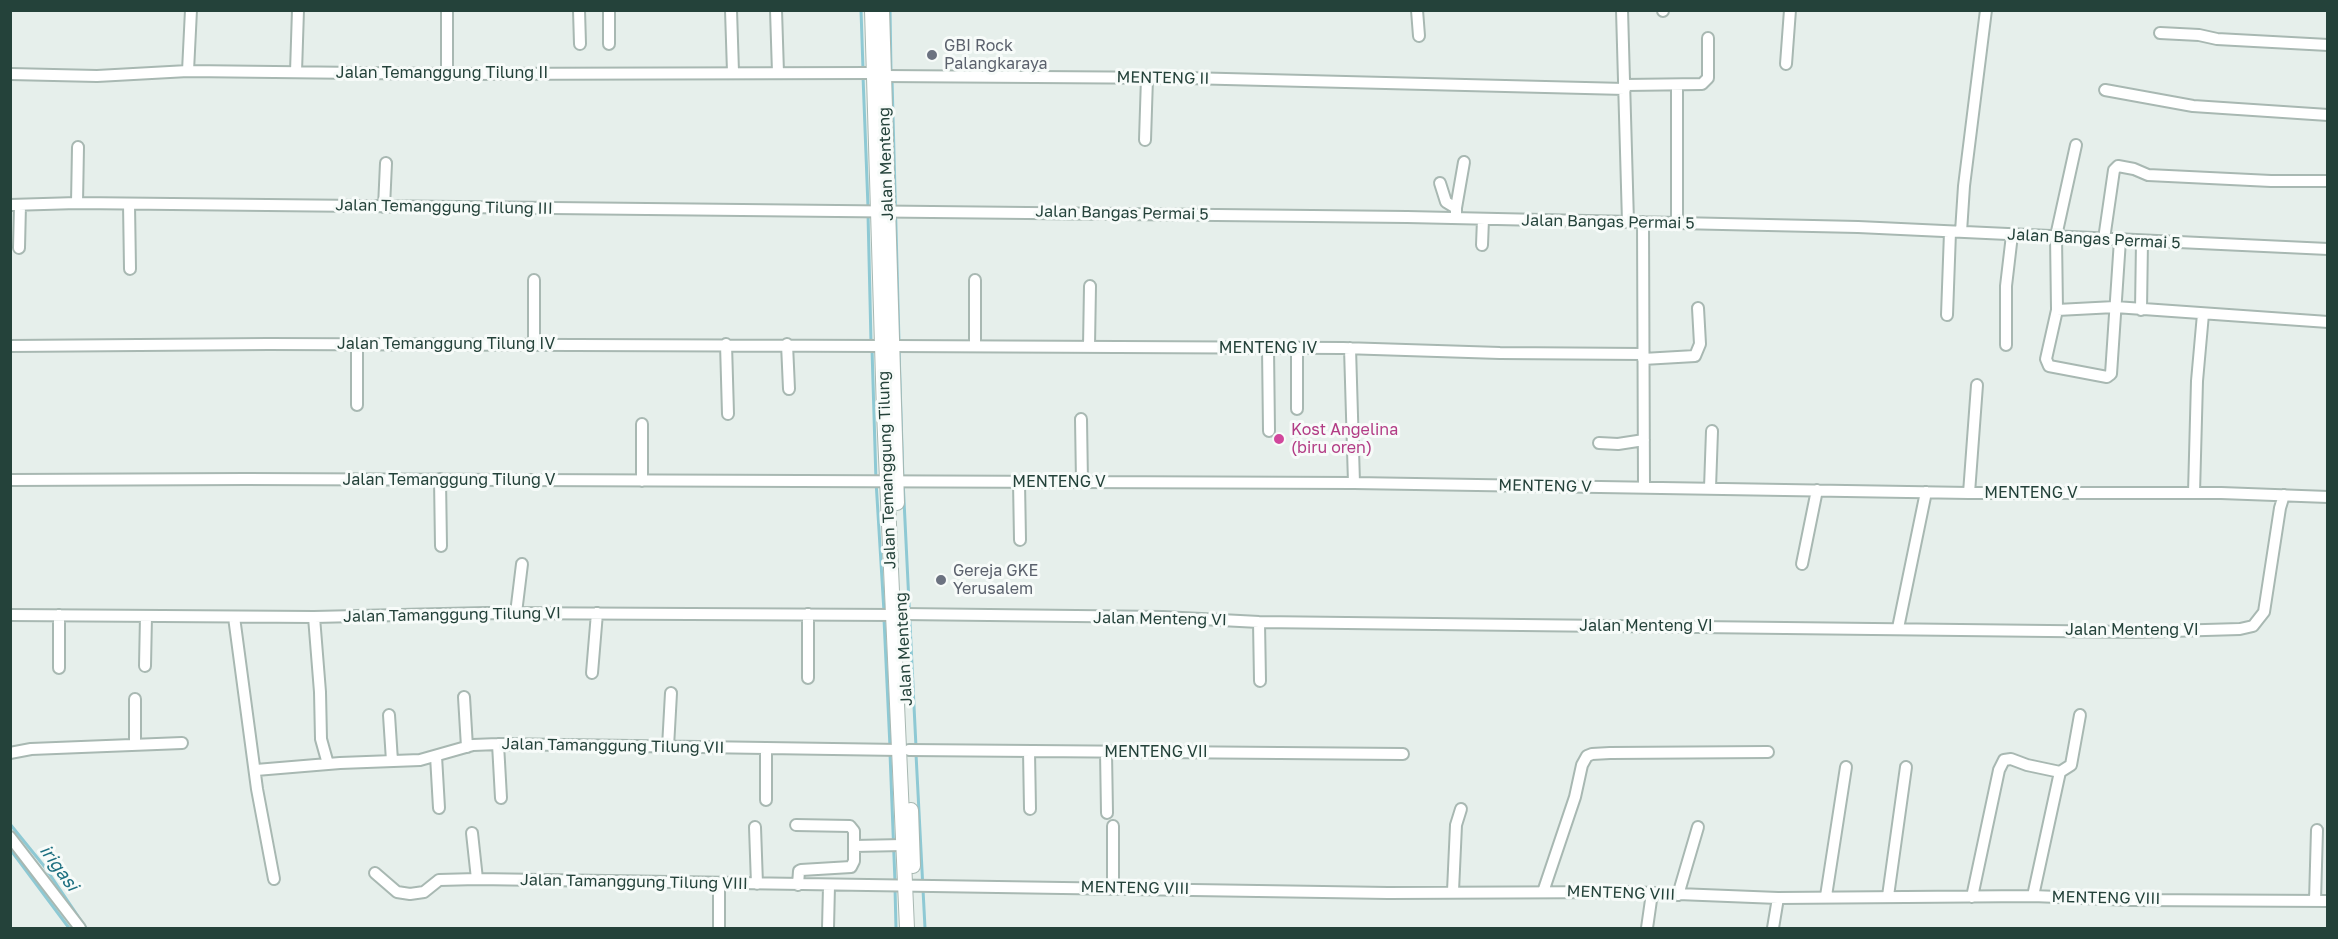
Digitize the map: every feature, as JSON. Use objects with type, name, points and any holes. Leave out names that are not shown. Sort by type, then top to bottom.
[{"type":"street","points":[[188,71],[191,10]]},
{"type":"street","points":[[296,72],[298,10]]},
{"type":"street","points":[[447,10],[447,74]]},
{"type":"street","points":[[579,10],[580,44]]},
{"type":"street","points":[[609,10],[609,44]]},
{"type":"street","points":[[731,10],[733,72]]},
{"type":"street","points":[[776,10],[778,73]]},
{"type":"street","name":"Jalan Temanggung Tilung","points":[[872,10],[878,75],[892,481],[905,750],[903,845],[909,886],[907,928]]},
{"type":"street","points":[[878,75],[882,10]]},
{"type":"street","points":[[1417,10],[1419,36]]},
{"type":"street","points":[[1622,10],[1628,222]]},
{"type":"street","points":[[1786,64],[1790,10]]},
{"type":"street","points":[[1947,315],[1955,232],[1964,186],[1986,10]]},
{"type":"street","points":[[2160,33],[2199,35],[2217,39],[2328,45]]},
{"type":"street","name":"MENTENG II","points":[[878,75],[1443,85],[1677,86],[1706,82],[1708,78],[1708,38]]},
{"type":"street","name":"Jalan Temanggung Tilung II","points":[[10,74],[97,76],[188,71],[447,74],[733,72],[878,75]]},
{"type":"street","points":[[1145,140],[1147,78]]},
{"type":"street","points":[[1677,86],[1677,223]]},
{"type":"street","points":[[2105,90],[2193,106],[2328,115]]},
{"type":"street","points":[[2076,145],[2056,236],[2057,310],[2046,362],[2053,368],[2107,377],[2112,370],[2120,240]]},
{"type":"street","points":[[77,203],[78,147]]},
{"type":"street","points":[[1456,213],[1464,162]]},
{"type":"street","points":[[384,207],[386,163]]},
{"type":"street","points":[[2104,239],[2114,170],[2118,166],[2148,175],[2271,181],[2328,181]]},
{"type":"street","points":[[1440,183],[1446,202],[1456,213]]},
{"type":"street","name":"Jalan Temanggung Tilung III","points":[[15,205],[77,203],[883,212]]},
{"type":"street","points":[[129,204],[130,269]]},
{"type":"street","points":[[15,205],[19,248]]},
{"type":"street","name":"Jalan Bangas Permai 5","points":[[883,212],[1456,213],[1483,219],[1858,227],[2328,249]]},
{"type":"street","points":[[1482,245],[1483,219]]},
{"type":"street","points":[[1643,222],[1644,487]]},
{"type":"street","points":[[2006,345],[2006,285],[2012,235]]},
{"type":"street","points":[[2141,310],[2142,241]]},
{"type":"street","points":[[534,280],[534,344]]},
{"type":"street","points":[[975,280],[975,345]]},
{"type":"street","points":[[1089,346],[1090,286]]},
{"type":"street","name":"MENTENG IV","points":[[887,346],[1350,348],[1643,357],[1695,356],[1700,344],[1698,308]]},
{"type":"street","points":[[2057,310],[2115,308],[2328,322]]},
{"type":"street","points":[[2194,493],[2197,381],[2203,314]]},
{"type":"street","points":[[357,344],[357,405]]},
{"type":"street","points":[[726,344],[728,414]]},
{"type":"street","points":[[786,344],[789,389]]},
{"type":"street","name":"Jalan Temanggung Tilung IV","points":[[10,346],[786,344],[887,346]]},
{"type":"street","points":[[1268,348],[1269,431]]},
{"type":"street","points":[[1296,348],[1297,409]]},
{"type":"street","points":[[1350,348],[1354,483]]},
{"type":"street","points":[[1969,493],[1977,385]]},
{"type":"street","points":[[1081,419],[1082,482]]},
{"type":"street","points":[[642,424],[642,481]]},
{"type":"street","points":[[1710,488],[1712,431]]},
{"type":"street","points":[[1599,442],[1618,444],[1644,440]]},
{"type":"street","points":[[440,479],[441,546]]},
{"type":"street","name":"Jalan Temanggung Tilung V","points":[[10,480],[892,481]]},
{"type":"street","name":"MENTENG V","points":[[892,481],[1354,483],[1969,493],[2194,493],[2328,497]]},
{"type":"street","points":[[1019,482],[1020,540]]},
{"type":"street","points":[[1802,564],[1817,490]]},
{"type":"street","points":[[1898,628],[1926,492]]},
{"type":"street","name":"Jalan Menteng VI","points":[[898,615],[1163,617],[1258,622],[2136,632],[2248,628],[2261,618],[2267,605],[2277,528],[2284,495]]},
{"type":"street","points":[[516,613],[522,564]]},
{"type":"street","points":[[592,673],[597,613]]},
{"type":"street","name":"Jalan Tamanggung Tilung VI","points":[[10,615],[314,617],[597,613],[898,615]]},
{"type":"street","points":[[808,614],[808,678]]},
{"type":"street","points":[[59,615],[59,668]]},
{"type":"street","points":[[145,666],[146,616]]},
{"type":"street","points":[[234,616],[274,879]]},
{"type":"street","points":[[314,617],[321,739],[328,764]]},
{"type":"street","points":[[1258,622],[1260,681]]},
{"type":"street","points":[[668,747],[671,693]]},
{"type":"street","points":[[464,697],[466,747]]},
{"type":"street","points":[[135,699],[135,744]]},
{"type":"street","points":[[389,715],[392,761]]},
{"type":"street","points":[[1972,897],[1999,770],[2004,760],[2011,759],[2026,765],[2060,772],[2071,765],[2080,715]]},
{"type":"street","points":[[10,753],[31,749],[182,743]]},
{"type":"street","points":[[498,744],[501,798]]},
{"type":"street","name":"Jalan Tamanggung Tilung VII","points":[[256,770],[420,760],[466,747],[498,744],[766,750],[905,750]]},
{"type":"street","points":[[766,750],[766,800]]},
{"type":"street","points":[[905,750],[909,886],[916,928]]},
{"type":"street","name":"MENTENG VII","points":[[905,750],[1402,754]]},
{"type":"street","points":[[1029,751],[1030,809]]},
{"type":"street","points":[[1106,752],[1107,813]]},
{"type":"street","points":[[1543,892],[1575,797],[1582,765],[1587,756],[1610,753],[1768,752]]},
{"type":"street","points":[[436,756],[439,808]]},
{"type":"street","points":[[1826,896],[1846,767]]},
{"type":"street","points":[[1888,896],[1906,767]]},
{"type":"street","points":[[2033,896],[2060,772]]},
{"type":"street","points":[[1453,891],[1456,825],[1461,809]]},
{"type":"street","points":[[796,825],[850,826],[854,831],[854,861],[851,867],[801,870],[798,885]]},
{"type":"street","points":[[1113,826],[1113,887]]},
{"type":"street","points":[[755,827],[757,884]]},
{"type":"street","points":[[1678,895],[1698,827]]},
{"type":"street","points":[[2315,901],[2317,831]]},
{"type":"street","points":[[472,833],[477,879]]},
{"type":"street","points":[[10,837],[80,928]]},
{"type":"street","points":[[854,846],[903,845]]},
{"type":"street","name":"Jalan Tamanggung Tilung VIII","points":[[375,873],[397,892],[410,894],[423,892],[439,880],[477,879],[909,886]]},
{"type":"street","points":[[719,884],[719,928]]},
{"type":"street","points":[[828,928],[829,885]]},
{"type":"street","name":"MENTENG VIII","points":[[909,886],[1652,893],[1778,898],[2033,896],[2328,901]]},
{"type":"street","points":[[1647,928],[1652,893]]},
{"type":"street","points":[[1773,928],[1778,898]]},
{"type":"waterway","points":[[861,10],[863,69]]},
{"type":"waterway","points":[[890,10],[891,72]]},
{"type":"waterway","points":[[863,76],[868,207]]},
{"type":"waterway","points":[[892,79],[899,342]]},
{"type":"waterway","points":[[868,214],[871,342]]},
{"type":"waterway","points":[[872,349],[876,481],[884,612]]},
{"type":"waterway","points":[[899,349],[916,747]]},
{"type":"waterway","points":[[884,619],[890,747]]},
{"type":"waterway","points":[[890,753],[895,882]]},
{"type":"waterway","points":[[916,754],[925,928]]},
{"type":"waterway","name":"irigasi","points":[[10,824],[44,866],[86,928]]},
{"type":"waterway","name":"irigasi","points":[[10,849],[69,928]]},
{"type":"waterway","points":[[895,888],[896,928]]},
{"type":"place","name":"GBI Rock Palangkaraya","points":[[932,55]]},
{"type":"place","name":"Kost Angelina (biru oren)","points":[[1279,439]]},
{"type":"place","name":"Gereja GKE Yerusalem","points":[[941,580]]}]
